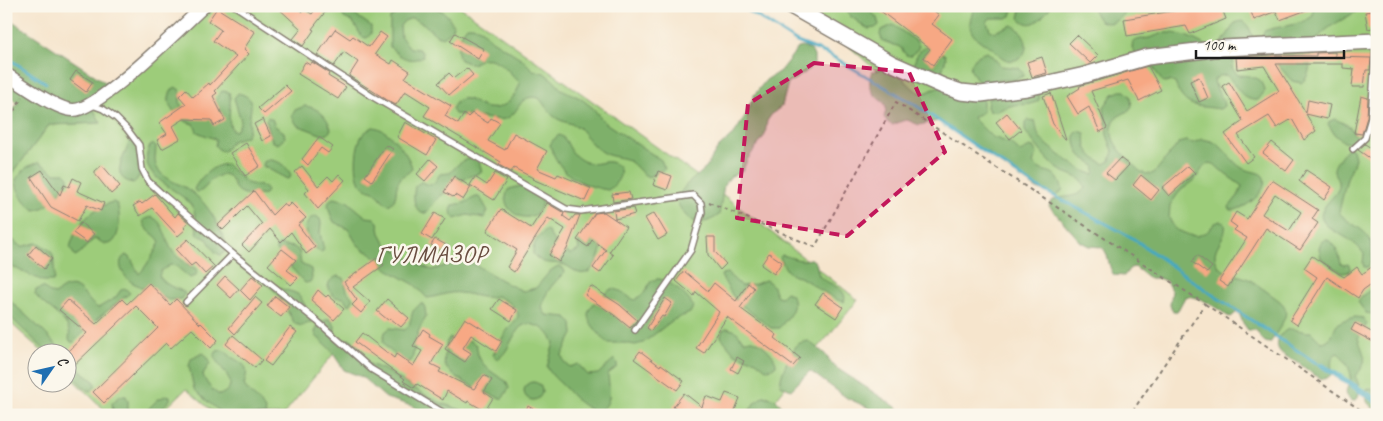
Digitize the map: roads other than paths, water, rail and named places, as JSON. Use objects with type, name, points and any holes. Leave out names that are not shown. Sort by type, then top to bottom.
[{"type":"main road","points":[[791,6],[900,66],[943,86],[961,92],[981,94],[1056,82],[1148,57],[1222,48],[1377,41]]},
{"type":"street","points":[[6,74],[55,104],[74,110],[91,105],[114,88],[204,6]]},
{"type":"lane","points":[[235,6],[373,97],[566,208],[581,211],[693,195],[701,203],[702,212],[690,250],[635,330]]},
{"type":"lane","points":[[1353,149],[1365,138],[1372,118],[1377,41]]},
{"type":"lane","points":[[91,105],[103,109],[127,129],[138,145],[142,170],[148,181],[232,254],[317,321],[371,369],[447,415]]},
{"type":"lane","points":[[186,302],[232,254]]},
{"type":"waterway","points":[[741,6],[797,42],[828,54],[914,104],[1030,183],[1131,237],[1213,295],[1377,403]]},
{"type":"waterway","points":[[6,57],[46,83]]},
{"type":"waterway","points":[[1322,364],[1377,399]]},
{"type":"district","name":"ГУЛМАЗОР","points":[[432,254]]}]
